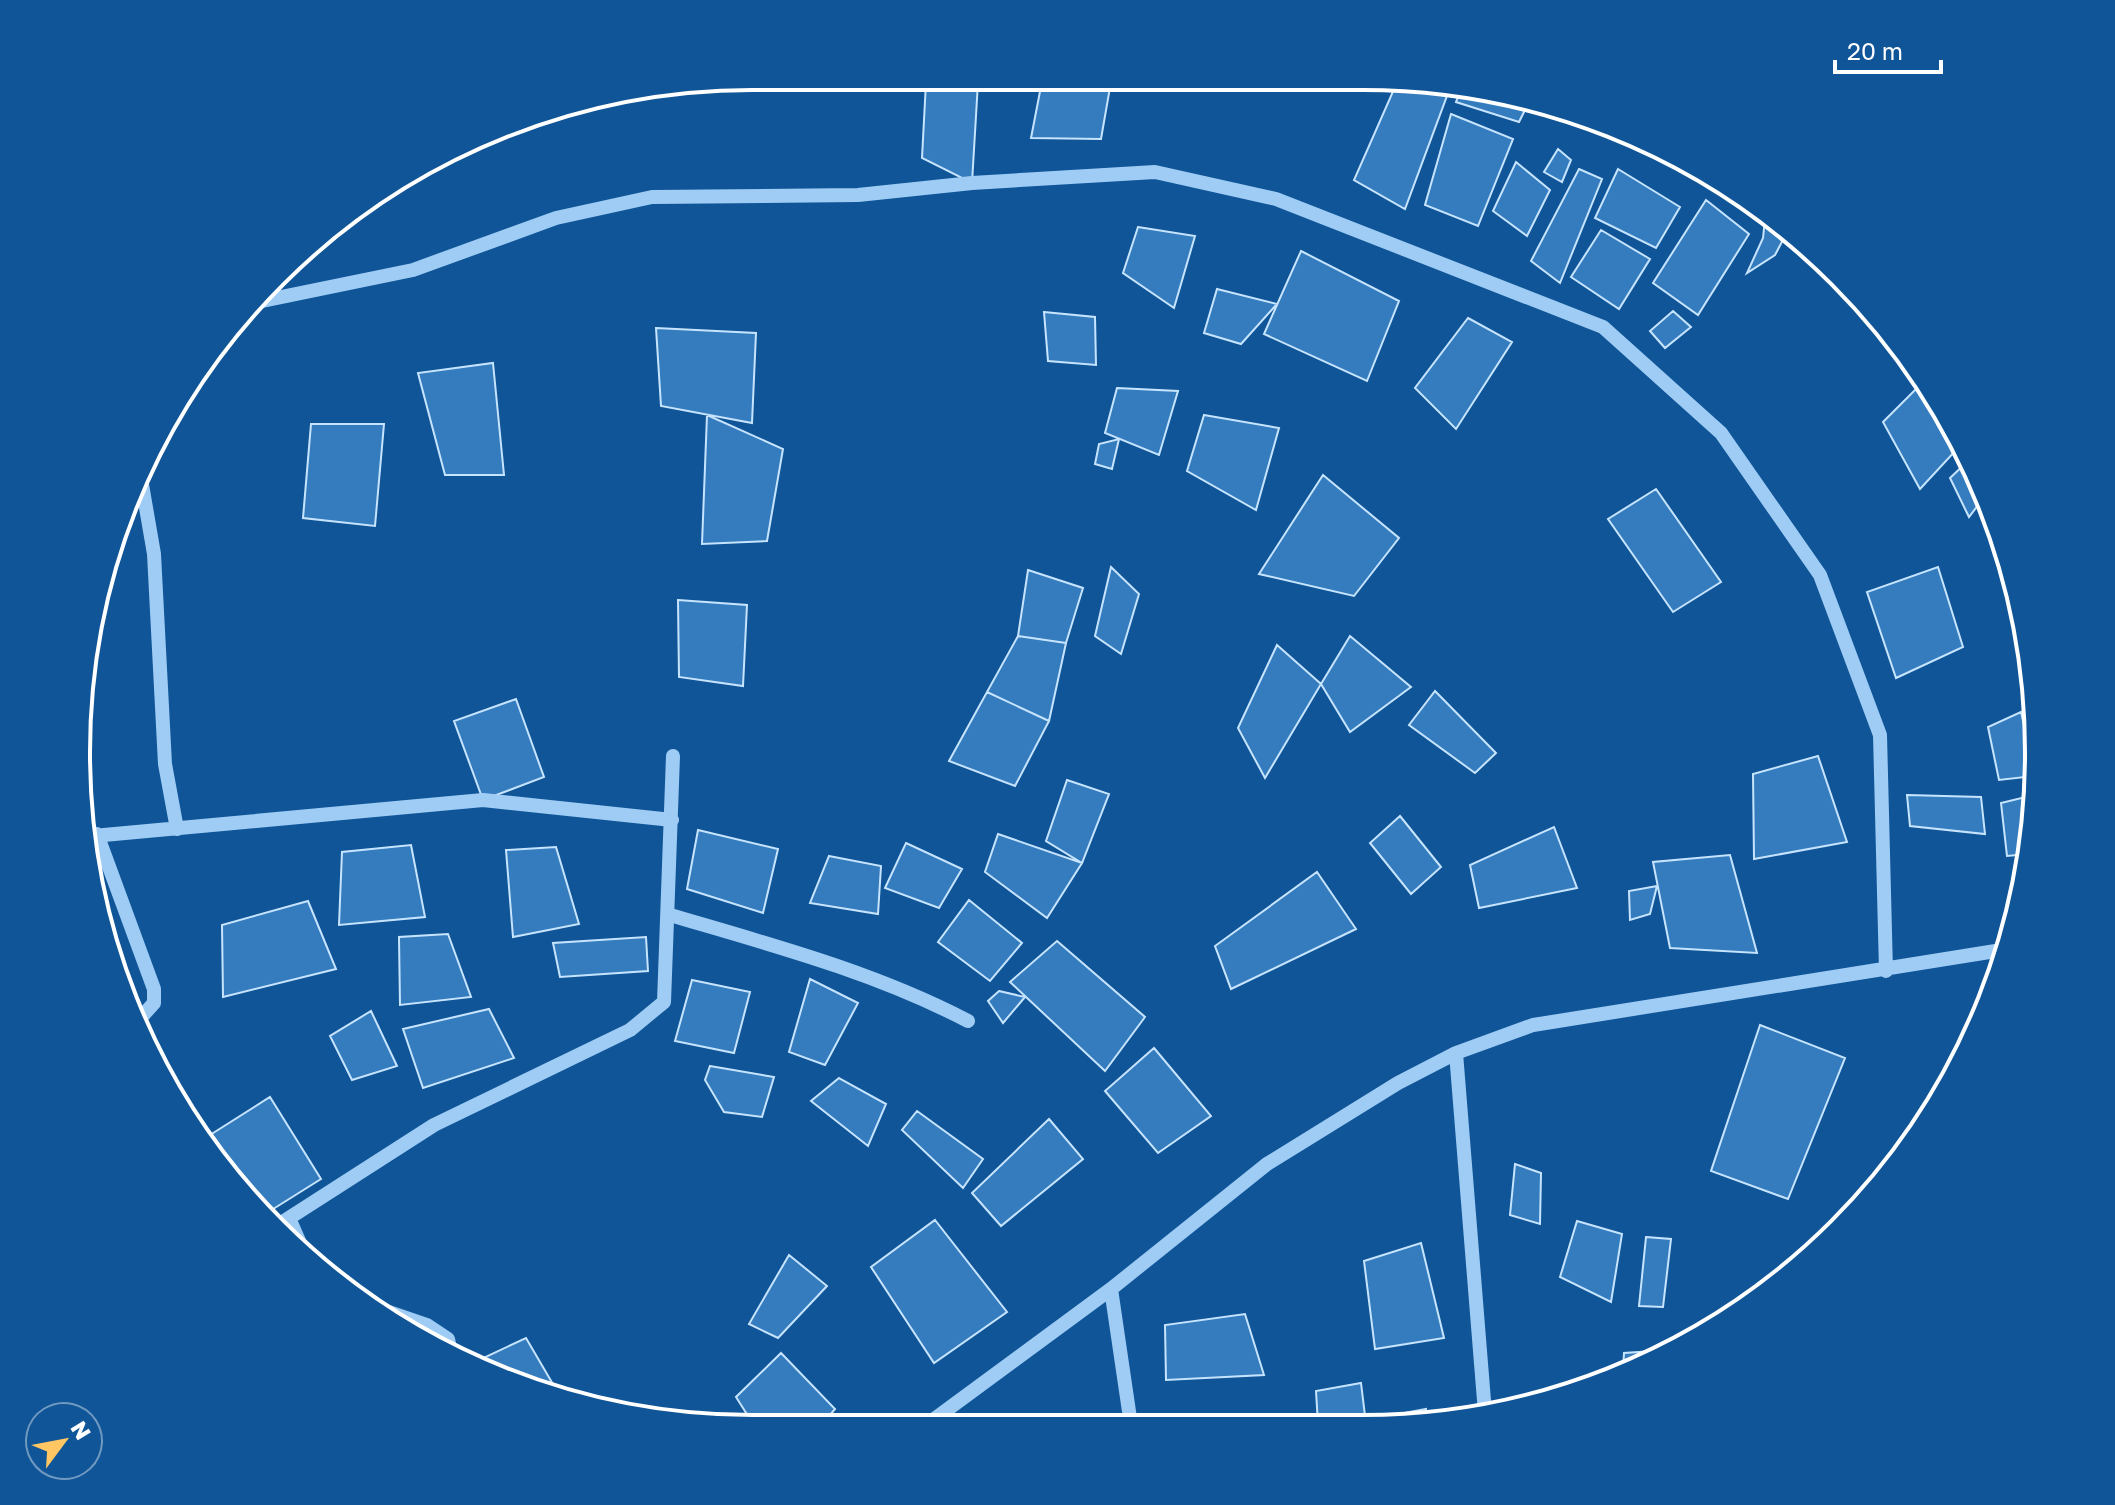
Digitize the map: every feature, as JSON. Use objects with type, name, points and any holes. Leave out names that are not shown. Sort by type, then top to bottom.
[{"type":"street","points":[[270,299],[413,270],[556,218],[652,197],[858,195],[972,183],[1155,172],[1276,199],[1603,327],[1721,433],[1820,575],[1880,735],[1886,971]]},
{"type":"street","points":[[143,492],[154,554],[165,764],[177,829]]},
{"type":"street","points":[[284,1221],[434,1125],[630,1030],[664,1002],[670,915],[673,756]]},
{"type":"street","points":[[96,836],[483,800],[672,820]]},
{"type":"street","points":[[99,858],[154,989],[154,1003],[144,1014]]},
{"type":"street","points":[[670,915],[819,959],[913,993],[968,1021]]},
{"type":"street","points":[[940,1415],[1111,1289],[1267,1164],[1398,1083],[1456,1053],[1533,1025],[1994,952]]},
{"type":"street","points":[[1456,1053],[1484,1403]]},
{"type":"street","points":[[289,1218],[295,1231]]},
{"type":"street","points":[[1111,1289],[1130,1415]]},
{"type":"street","points":[[410,1319],[427,1325],[448,1341]]},
{"type":"building","points":[[926,90],[978,90],[972,183],[922,158]]},
{"type":"building","points":[[1040,90],[1110,90],[1101,139],[1031,138]]},
{"type":"building","points":[[1393,91],[1447,96],[1405,209],[1354,180]]},
{"type":"building","points":[[1458,97],[1525,111],[1519,122],[1456,102]]},
{"type":"building","points":[[1451,114],[1513,139],[1478,226],[1425,205]]},
{"type":"building","points":[[1558,149],[1571,160],[1562,182],[1544,172]]},
{"type":"building","points":[[1516,162],[1550,190],[1527,236],[1493,211]]},
{"type":"building","points":[[1579,169],[1602,179],[1560,283],[1531,261]]},
{"type":"building","points":[[1618,169],[1680,207],[1656,248],[1595,218]]},
{"type":"building","points":[[1706,200],[1749,234],[1698,315],[1653,283]]},
{"type":"building","points":[[1764,226],[1783,241],[1775,255],[1747,273],[1763,238]]},
{"type":"building","points":[[1138,227],[1195,236],[1174,308],[1123,273]]},
{"type":"building","points":[[1601,230],[1650,259],[1619,309],[1571,277]]},
{"type":"building","points":[[1301,251],[1399,301],[1367,381],[1264,334]]},
{"type":"building","points":[[1217,289],[1277,304],[1241,344],[1204,333]]},
{"type":"building","points":[[1673,311],[1691,327],[1665,348],[1650,331]]},
{"type":"building","points":[[1044,312],[1095,317],[1096,365],[1048,361]]},
{"type":"building","points":[[1468,318],[1512,342],[1456,429],[1415,388]]},
{"type":"building","points":[[656,328],[756,333],[752,423],[661,406]]},
{"type":"building","points":[[493,363],[504,475],[445,475],[418,373]]},
{"type":"building","points":[[1117,388],[1178,391],[1159,455],[1105,433]]},
{"type":"building","points":[[1916,389],[1954,453],[1920,489],[1883,422]]},
{"type":"building","points":[[707,415],[783,449],[767,541],[702,544]]},
{"type":"building","points":[[1204,415],[1279,428],[1256,510],[1187,471]]},
{"type":"building","points":[[311,424],[384,424],[375,526],[303,518]]},
{"type":"building","points":[[1119,439],[1112,469],[1095,464],[1099,444]]},
{"type":"building","points":[[1961,468],[1978,506],[1969,517],[1950,478]]},
{"type":"building","points":[[1323,475],[1399,538],[1354,596],[1259,574]]},
{"type":"building","points":[[1656,489],[1721,582],[1673,612],[1608,519]]},
{"type":"building","points":[[1111,567],[1139,594],[1121,654],[1095,636]]},
{"type":"building","points":[[1938,567],[1963,647],[1896,678],[1867,592]]},
{"type":"building","points":[[1028,570],[1083,588],[1066,643],[1018,636]]},
{"type":"building","points":[[678,600],[747,605],[743,686],[679,677]]},
{"type":"building","points":[[1018,636],[1066,643],[1049,721],[987,692]]},
{"type":"building","points":[[1350,636],[1411,687],[1350,732],[1321,684]]},
{"type":"building","points":[[1277,645],[1321,684],[1265,778],[1238,728]]},
{"type":"building","points":[[1435,691],[1496,753],[1475,773],[1409,725]]},
{"type":"building","points":[[987,692],[1049,721],[1015,786],[949,761]]},
{"type":"building","points":[[516,699],[544,777],[483,800],[454,721]]},
{"type":"building","points":[[2021,712],[2024,728],[2024,777],[1999,780],[1988,727]]},
{"type":"building","points":[[1818,756],[1847,842],[1754,859],[1753,774]]},
{"type":"building","points":[[1067,780],[1109,794],[1082,863],[1046,841]]},
{"type":"building","points":[[1907,795],[1981,797],[1985,834],[1910,826]]},
{"type":"building","points":[[2024,797],[2016,855],[2007,856],[2001,803]]},
{"type":"building","points":[[1400,816],[1441,867],[1411,894],[1370,843]]},
{"type":"building","points":[[1554,827],[1577,888],[1479,908],[1470,865]]},
{"type":"building","points":[[698,830],[778,849],[763,913],[687,889]]},
{"type":"building","points":[[998,834],[1082,863],[1047,918],[985,872]]},
{"type":"building","points":[[906,843],[962,869],[939,908],[885,888]]},
{"type":"building","points":[[411,845],[425,917],[339,925],[342,852]]},
{"type":"building","points":[[556,847],[579,924],[513,937],[506,850]]},
{"type":"building","points":[[1730,855],[1757,953],[1670,948],[1653,862]]},
{"type":"building","points":[[829,856],[881,866],[878,914],[810,903]]},
{"type":"building","points":[[1317,872],[1356,929],[1231,989],[1215,946]]},
{"type":"building","points":[[1657,886],[1650,914],[1630,920],[1629,891]]},
{"type":"building","points":[[969,900],[1022,943],[990,981],[938,942]]},
{"type":"building","points":[[308,901],[336,969],[223,997],[222,925]]},
{"type":"building","points":[[448,934],[471,997],[400,1005],[399,937]]},
{"type":"building","points":[[646,937],[648,971],[560,977],[553,943]]},
{"type":"building","points":[[1057,941],[1145,1017],[1105,1071],[1010,982]]},
{"type":"building","points":[[810,979],[858,1003],[825,1065],[789,1052]]},
{"type":"building","points":[[692,980],[750,992],[734,1053],[675,1041]]},
{"type":"building","points":[[999,991],[1025,997],[1003,1023],[988,1001]]},
{"type":"building","points":[[489,1009],[514,1058],[423,1088],[403,1029]]},
{"type":"building","points":[[371,1011],[397,1066],[352,1080],[330,1036]]},
{"type":"building","points":[[1760,1025],[1845,1058],[1788,1199],[1711,1171]]},
{"type":"building","points":[[1154,1048],[1211,1116],[1158,1153],[1105,1091]]},
{"type":"building","points":[[710,1066],[774,1077],[762,1117],[724,1112],[705,1080]]},
{"type":"building","points":[[839,1078],[886,1104],[868,1146],[811,1101]]},
{"type":"building","points":[[270,1097],[321,1179],[273,1209],[211,1134]]},
{"type":"building","points":[[917,1111],[983,1159],[963,1188],[902,1130]]},
{"type":"building","points":[[1049,1119],[1083,1159],[1001,1226],[972,1193]]},
{"type":"building","points":[[1515,1164],[1541,1173],[1540,1224],[1510,1215]]},
{"type":"building","points":[[935,1220],[1007,1312],[934,1363],[871,1267]]},
{"type":"building","points":[[1577,1221],[1622,1234],[1611,1302],[1560,1277]]},
{"type":"building","points":[[1646,1237],[1671,1239],[1663,1307],[1639,1306]]},
{"type":"building","points":[[1421,1243],[1444,1338],[1375,1349],[1364,1261]]},
{"type":"building","points":[[789,1255],[827,1286],[778,1338],[749,1324]]},
{"type":"building","points":[[1245,1314],[1264,1375],[1166,1380],[1165,1325]]},
{"type":"building","points":[[526,1338],[553,1384],[499,1365],[483,1358]]},
{"type":"building","points":[[1646,1352],[1624,1362],[1624,1353]]},
{"type":"building","points":[[781,1353],[835,1409],[830,1415],[747,1415],[736,1397]]},
{"type":"building","points":[[1361,1383],[1365,1415],[1317,1415],[1316,1391]]},
{"type":"building","points":[[1426,1409],[1426,1412],[1398,1414]]}]
